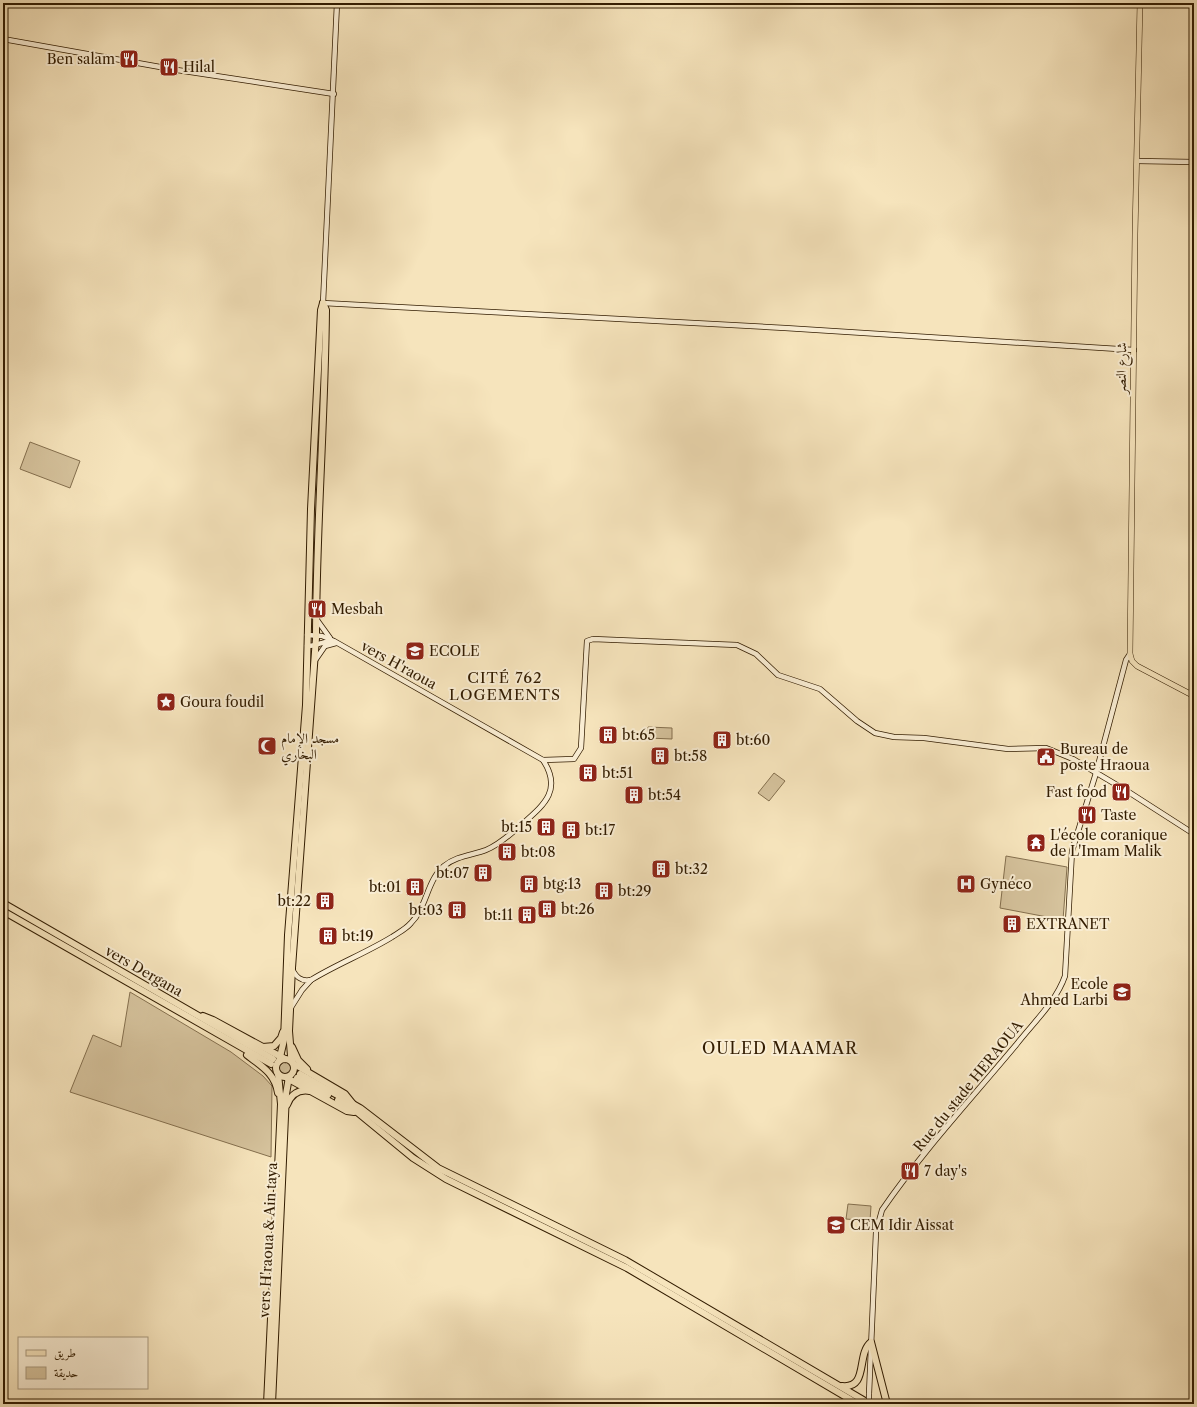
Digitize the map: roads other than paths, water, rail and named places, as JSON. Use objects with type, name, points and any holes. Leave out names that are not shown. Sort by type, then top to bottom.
[{"type":"highway","points":[[288,1078],[294,1072],[290,1041],[292,968],[316,635],[325,404],[326,310],[323,303]]},
{"type":"highway","points":[[267,1404],[283,1108],[276,1066],[284,1026],[288,935],[306,704],[307,635],[321,310],[323,303]]},
{"type":"highway","name":"vers Dergana","points":[[3,903],[197,1016],[278,1060]]},
{"type":"highway","points":[[3,910],[206,1028],[278,1060],[293,1064],[345,1094],[353,1104]]},
{"type":"highway","points":[[197,1016],[213,1020],[261,1047],[278,1060]]},
{"type":"highway","points":[[261,1047],[270,1047],[277,1043],[281,1038],[284,1026]]},
{"type":"highway","points":[[206,1028],[211,1034],[277,1072],[282,1077],[288,1078],[347,1111],[357,1112]]},
{"type":"highway","points":[[290,1041],[298,1060],[314,1076]]},
{"type":"highway","points":[[247,1055],[264,1068],[274,1080],[283,1108]]},
{"type":"highway","points":[[858,1404],[838,1389],[625,1260],[438,1168],[353,1104],[299,1076],[357,1112],[412,1158],[440,1176],[627,1268],[838,1389],[870,1404]]},
{"type":"highway","name":"vers H'raoua & Ain taya","points":[[272,1404],[283,1108],[288,1078]]},
{"type":"highway","points":[[283,1108],[294,1094],[301,1091],[313,1092]]},
{"type":"highway","points":[[838,1389],[848,1386],[858,1380],[865,1350],[871,1342]]},
{"type":"highway","points":[[871,1342],[887,1404]]},
{"type":"highway","points":[[838,1389],[848,1404]]},
{"type":"main road","name":"شارع النصر","points":[[1130,654],[1140,3]]},
{"type":"main road","points":[[1130,654],[1132,661],[1137,666],[1194,696]]},
{"type":"street","points":[[337,3],[334,94],[323,303],[785,328],[1134,350]]},
{"type":"street","points":[[3,39],[177,70],[334,94]]},
{"type":"street","points":[[1137,161],[1194,162]]},
{"type":"street","points":[[316,617],[324,632],[336,643]]},
{"type":"street","name":"vers H'raoua","points":[[307,635],[316,635],[336,643],[543,760]]},
{"type":"street","points":[[292,968],[298,978],[305,981],[311,980],[381,944],[406,928],[415,918],[435,876],[444,865],[494,846],[542,807],[548,798],[551,789],[549,773],[543,760],[574,759],[581,748],[587,641],[593,639],[737,645],[756,654],[778,675],[820,689],[857,721],[875,733],[894,737],[924,738],[1008,749],[1042,747],[1063,754],[1128,791],[1194,834]]},
{"type":"street","points":[[307,646],[325,641],[336,643]]},
{"type":"street","points":[[313,665],[322,648],[336,643]]},
{"type":"street","name":"Rue du stade HERAOUA","points":[[870,1404],[869,1394],[876,1232],[882,1210],[972,1096],[1030,1028],[1062,985],[1065,976],[1072,851],[1096,773],[1126,660],[1130,654]]},
{"type":"street","points":[[290,1009],[302,990],[311,980]]},
{"type":"tunnel","points":[[275,1060],[300,1074]]},
{"type":"tunnel","points":[[271,1064],[297,1078]]},
{"type":"place","name":"Ben salam","points":[[129,59]]},
{"type":"place","name":"Hilal","points":[[169,67]]},
{"type":"place","name":"Mesbah","points":[[317,609]]},
{"type":"place","name":"ECOLE","points":[[415,651]]},
{"type":"place","name":"Goura foudil","points":[[166,702]]},
{"type":"place","name":"bt:65","points":[[608,735]]},
{"type":"place","name":"bt:60","points":[[722,740]]},
{"type":"place","name":"مسجد الإمام البخاري","points":[[267,746]]},
{"type":"place","name":"bt:58","points":[[660,756]]},
{"type":"place","name":"Bureau de poste Hraoua","points":[[1046,757]]},
{"type":"place","name":"bt:51","points":[[588,773]]},
{"type":"place","name":"Fast food","points":[[1121,792]]},
{"type":"place","name":"bt:54","points":[[634,795]]},
{"type":"place","name":"Taste","points":[[1087,815]]},
{"type":"place","name":"bt:15","points":[[546,827]]},
{"type":"place","name":"bt:17","points":[[571,830]]},
{"type":"place","name":"L'école coranique de L'Imam Malik","points":[[1036,843]]},
{"type":"place","name":"bt:08","points":[[507,852]]},
{"type":"place","name":"bt:32","points":[[661,869]]},
{"type":"place","name":"bt:07","points":[[483,873]]},
{"type":"place","name":"btg:13","points":[[529,884]]},
{"type":"place","name":"Gynéco","points":[[966,884]]},
{"type":"place","name":"bt:01","points":[[415,887]]},
{"type":"place","name":"bt:29","points":[[604,891]]},
{"type":"place","name":"bt:22","points":[[325,901]]},
{"type":"place","name":"bt:26","points":[[547,909]]},
{"type":"place","name":"bt:03","points":[[457,910]]},
{"type":"place","name":"bt:11","points":[[527,915]]},
{"type":"place","name":"EXTRANET","points":[[1012,924]]},
{"type":"place","name":"bt:19","points":[[328,936]]},
{"type":"place","name":"Ecole Ahmed Larbi","points":[[1122,992]]},
{"type":"place","name":"7 day's","points":[[910,1171]]},
{"type":"place","name":"CEM Idir Aissat","points":[[836,1225]]},
{"type":"district","name":"CITÉ 762 LOGEMENTS","points":[[505,686]]},
{"type":"district","name":"OULED MAAMAR","points":[[780,1048]]}]
